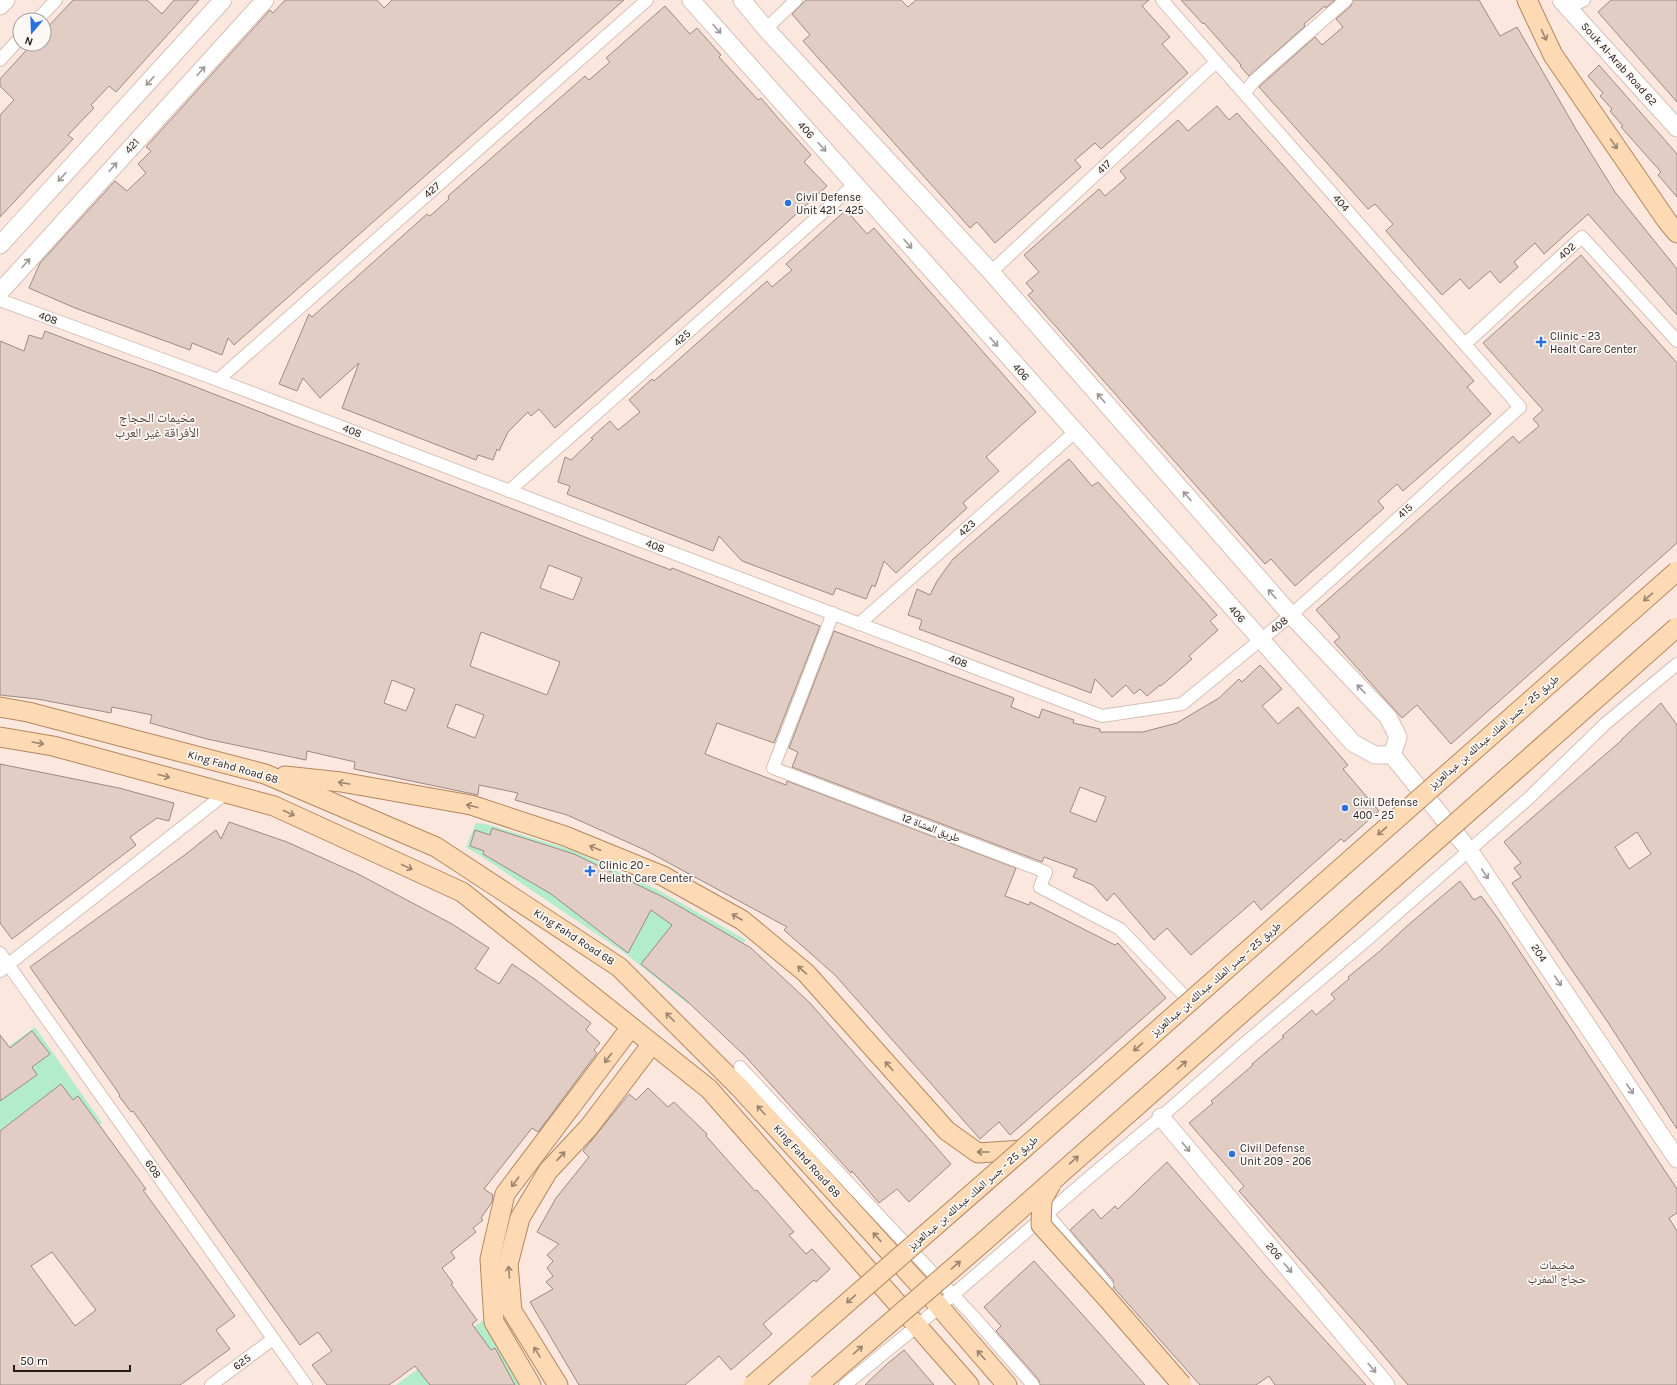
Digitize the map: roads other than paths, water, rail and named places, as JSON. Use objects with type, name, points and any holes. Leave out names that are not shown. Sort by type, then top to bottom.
[{"type":"main road","points":[[1527,0],[1553,55],[1666,221],[1677,233]]},
{"type":"main road","name":"طريق 25 - جسر الملك عبدالله بن عبدالعزيز","points":[[753,1385],[1022,1150],[1677,571]]},
{"type":"main road","points":[[818,1385],[981,1244],[1677,627]]},
{"type":"main road","name":"King Fahd Road 68","points":[[0,707],[28,712],[265,774],[436,847],[619,967],[740,1088],[940,1307],[1007,1385]]},
{"type":"main road","points":[[0,737],[53,746],[274,806],[462,892],[708,1090],[969,1385]]},
{"type":"main road","points":[[265,774],[341,782],[471,805],[550,831],[663,876],[742,920],[806,973],[947,1131],[978,1152],[1022,1150]]},
{"type":"main road","points":[[531,1385],[494,1322],[490,1259],[506,1194],[631,1027]]},
{"type":"main road","points":[[558,1385],[512,1311],[508,1264],[520,1218],[548,1171],[589,1127],[652,1044]]},
{"type":"main road","points":[[1054,1178],[1042,1200],[1041,1225],[1182,1385]]},
{"type":"main road","points":[[835,1385],[840,1366]]},
{"type":"street","points":[[0,6],[6,0]]},
{"type":"street","points":[[45,12],[56,0]]},
{"type":"street","points":[[0,245],[223,0]]},
{"type":"street","name":"421","points":[[0,292],[265,0]]},
{"type":"street","name":"427","points":[[218,380],[647,0]]},
{"type":"street","name":"406","points":[[691,0],[1074,432],[1353,743],[1375,755],[1392,755]]},
{"type":"street","points":[[742,0],[766,28],[991,272],[1291,615],[1388,717],[1398,737],[1392,755]]},
{"type":"street","points":[[766,28],[796,0]]},
{"type":"street","name":"404","points":[[1162,0],[1520,407]]},
{"type":"street","points":[[1244,93],[1255,80],[1346,0]]},
{"type":"street","points":[[1565,4],[1584,0]]},
{"type":"street","name":"Souk Al-Arab Road 62","points":[[1565,4],[1677,128]]},
{"type":"street","points":[[0,60],[12,47]]},
{"type":"street","name":"417","points":[[991,272],[1216,62]]},
{"type":"street","name":"425","points":[[509,491],[855,184]]},
{"type":"street","name":"402","points":[[1465,344],[1582,237],[1677,341]]},
{"type":"street","name":"408","points":[[0,300],[218,380],[1102,716],[1182,704],[1291,615]]},
{"type":"street","name":"415","points":[[1291,615],[1520,407]]},
{"type":"street","name":"423","points":[[859,624],[1074,432]]},
{"type":"street","name":"طريق المشاة 12","points":[[833,614],[773,768],[1046,872],[1040,887],[1120,929],[1192,1004]]},
{"type":"street","points":[[846,1385],[940,1307],[1369,938],[1529,798],[1605,724],[1676,668]]},
{"type":"street","name":"204","points":[[1392,755],[1469,850],[1677,1159]]},
{"type":"street","points":[[4,968],[226,793]]},
{"type":"street","name":"608","points":[[0,953],[4,968],[306,1385]]},
{"type":"street","points":[[740,1067],[972,1315],[1033,1385]]},
{"type":"street","name":"206","points":[[1161,1117],[1386,1385]]},
{"type":"street","points":[[1047,1214],[1192,1385]]},
{"type":"street","name":"625","points":[[211,1385],[273,1339]]},
{"type":"place","name":"Civil Defense Unit 421 - 425","points":[[788,203]]},
{"type":"place","name":"Clinic - 23 Healt Care Center","points":[[1541,342]]},
{"type":"place","name":"Civil Defense 400 - 25","points":[[1345,808]]},
{"type":"place","name":"Clinic 20 - Helath Care Center","points":[[590,871]]},
{"type":"place","name":"Civil Defense Unit 209 - 206","points":[[1232,1154]]},
{"type":"district","name":"مخيمات الحجاج الأفراقة غير العرب","points":[[157,424]]},
{"type":"district","name":"مخيمات حجاج المغرب","points":[[1557,1272]]}]
